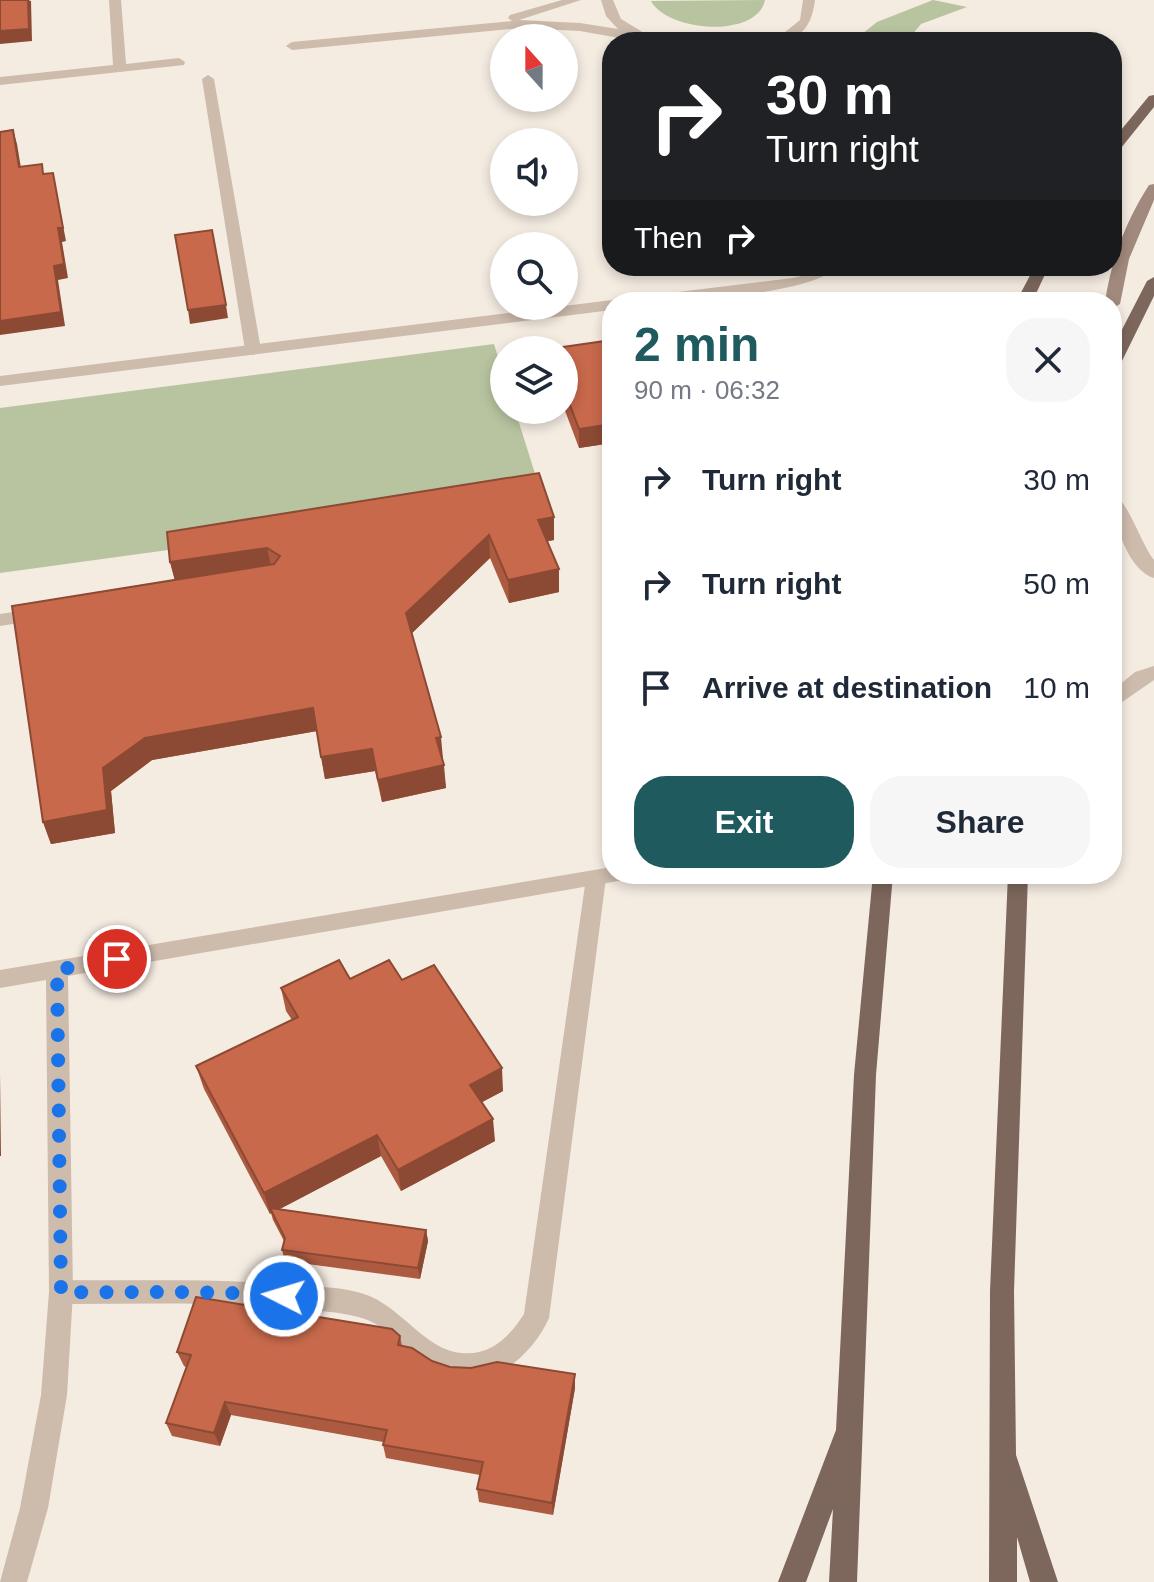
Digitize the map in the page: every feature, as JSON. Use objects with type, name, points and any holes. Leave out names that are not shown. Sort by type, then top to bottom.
[{"type":"main road","points":[[1122,138],[1154,99]]},
{"type":"main road","points":[[1122,345],[1154,281]]},
{"type":"main road","points":[[843,1582],[865,1075],[882,884]]},
{"type":"main road","points":[[1003,1582],[1002,1291],[1018,884]]},
{"type":"main road","points":[[792,1582],[851,1426]]},
{"type":"main road","points":[[1003,1450],[1044,1582]]},
{"type":"street","points":[[115,0],[120,68]]},
{"type":"street","points":[[292,46],[461,27],[518,17],[575,0]]},
{"type":"street","points":[[607,0],[608,11],[619,25],[630,32]]},
{"type":"street","points":[[794,32],[806,21],[809,0]]},
{"type":"street","points":[[461,27],[521,24],[608,32]]},
{"type":"street","points":[[0,81],[179,62]]},
{"type":"street","points":[[208,79],[253,350]]},
{"type":"street","points":[[1122,260],[1136,222],[1154,188]]},
{"type":"street","points":[[715,292],[817,276]]},
{"type":"street","points":[[0,381],[602,306]]},
{"type":"street","points":[[1122,520],[1138,553],[1154,572]]},
{"type":"street","points":[[0,620],[60,611]]},
{"type":"street","points":[[1122,694],[1142,677],[1154,673]]},
{"type":"street","points":[[0,979],[602,877]]},
{"type":"street","points":[[61,1292],[227,1291],[341,1301],[367,1307],[388,1319],[429,1357],[459,1366],[491,1362],[519,1345],[536,1318],[606,884]]},
{"type":"street","points":[[13,1582],[34,1508],[54,1395],[61,1292],[57,970]]},
{"type":"green space","points":[[765,0],[759,13],[746,21],[711,27],[675,19],[660,11],[651,1]]},
{"type":"green space","points":[[933,0],[967,7],[921,24],[914,32],[864,32],[877,22]]},
{"type":"green space","points":[[490,345],[490,424],[519,424],[543,499],[0,573],[0,408]]},
{"type":"building","points":[[0,0],[28,0],[29,29],[0,31]]},
{"type":"building","points":[[13,130],[19,167],[42,164],[43,174],[53,173],[63,228],[58,228],[64,264],[54,266],[61,312],[0,321],[0,132]]},
{"type":"building","points":[[212,230],[226,305],[188,310],[175,235]]},
{"type":"building","points":[[602,341],[602,426],[579,429],[578,345]]},
{"type":"building","points":[[539,473],[554,517],[538,520],[559,569],[508,580],[489,535],[406,613],[441,737],[436,738],[444,765],[378,780],[372,749],[321,757],[313,708],[145,738],[103,768],[107,810],[43,822],[12,606],[274,564],[280,556],[267,548],[170,562],[167,532]]},
{"type":"building","points":[[339,960],[350,979],[389,960],[402,980],[434,965],[502,1068],[470,1085],[493,1119],[398,1170],[377,1135],[264,1193],[196,1066],[298,1017],[281,988]]},
{"type":"building","points":[[270,1208],[426,1230],[418,1268],[282,1250],[285,1238]]},
{"type":"building","points":[[196,1297],[392,1329],[400,1336],[398,1345],[412,1348],[432,1361],[450,1367],[471,1368],[497,1362],[575,1374],[552,1503],[477,1489],[483,1462],[383,1445],[387,1430],[225,1402],[214,1433],[166,1423],[191,1355],[177,1352]]},
{"type":"route","points":[[117,959],[57,970],[61,1292],[227,1291],[284,1296]]}]
